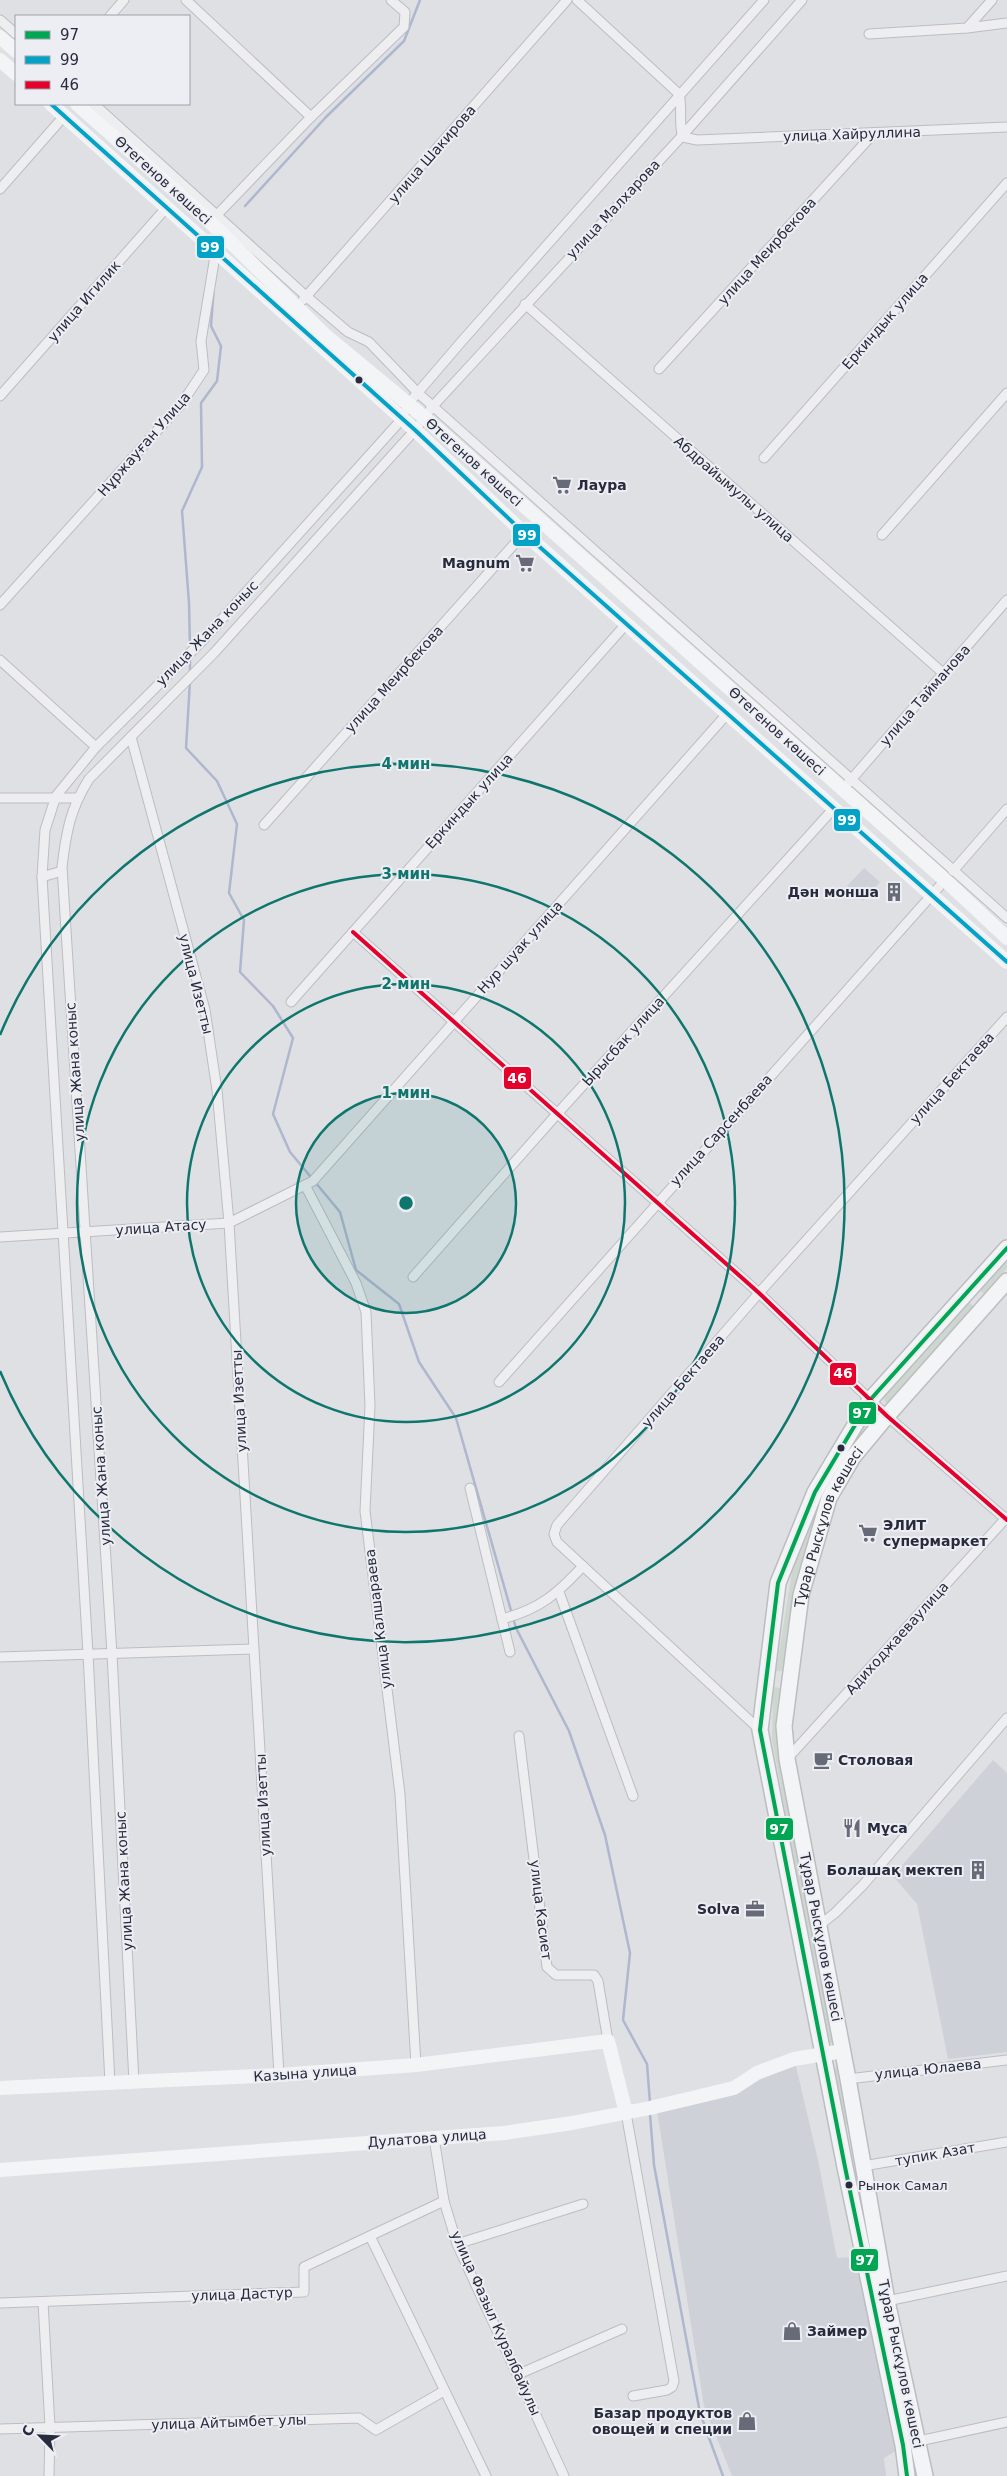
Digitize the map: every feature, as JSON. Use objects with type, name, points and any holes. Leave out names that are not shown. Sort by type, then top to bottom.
[{"type":"main road","points":[[0,37],[15,50]]},
{"type":"main road","points":[[0,60],[15,73]]},
{"type":"main road","name":"Өтегенов көшесі","points":[[52,105],[415,430],[524,533],[727,714],[816,790],[1007,962]]},
{"type":"main road","name":"Өтегенов көшесі","points":[[78,105],[122,144],[214,218],[295,308],[424,418],[827,775],[847,783],[949,876],[1007,938]]},
{"type":"main road","points":[[111,157],[122,144]]},
{"type":"main road","name":"Тұрар Рыскұлов көшесі","points":[[907,2476],[904,2445],[823,2054],[760,1730],[778,1583],[815,1492],[870,1400],[1007,1248]]},
{"type":"main road","name":"Тұрар Рыскұлов көшесі","points":[[925,2476],[919,2441],[886,2301],[820,1925],[786,1759],[784,1726],[802,1589],[829,1498],[853,1457],[1007,1280]]},
{"type":"main road","points":[[967,1293],[983,1307]]},
{"type":"main road","points":[[767,1679],[789,1682]]},
{"type":"main road","points":[[608,2042],[626,2113]]},
{"type":"main road","name":"Казына улица","points":[[0,2088],[279,2075],[416,2065],[608,2042]]},
{"type":"main road","name":"Дулатова улица","points":[[0,2170],[514,2131],[626,2113],[734,2088],[757,2072],[794,2059],[843,2051]]},
{"type":"street","points":[[111,15],[124,0]]},
{"type":"street","points":[[186,0],[311,116]]},
{"type":"street","points":[[214,218],[311,116],[404,27],[405,12],[391,0]]},
{"type":"street","name":"улица Шакирова","points":[[295,308],[307,297],[567,0]]},
{"type":"street","points":[[577,0],[679,94],[682,105],[682,136]]},
{"type":"street","name":"улица Малхарова","points":[[408,404],[679,94],[764,0]]},
{"type":"street","name":"улица Малхарова","points":[[424,418],[524,304],[682,136],[802,0]]},
{"type":"street","points":[[967,28],[992,0]]},
{"type":"street","points":[[0,20],[15,33]]},
{"type":"street","points":[[869,34],[967,28],[1007,23]]},
{"type":"street","points":[[95,105],[214,218],[348,332],[369,342],[418,393],[847,783]]},
{"type":"street","points":[[0,189],[65,115]]},
{"type":"street","name":"улица Хайруллина","points":[[682,136],[697,140],[1007,127]]},
{"type":"street","name":"улица Меирбекова","points":[[659,369],[874,133]]},
{"type":"street","name":"Еркиндык улица","points":[[764,458],[1007,183]]},
{"type":"street","name":"улица Игилик","points":[[0,396],[167,207]]},
{"type":"street","name":"Нұржауған Улица","points":[[0,605],[182,403],[204,370],[201,340],[216,250]]},
{"type":"street","name":"Абдрайымулы улица","points":[[524,304],[943,674]]},
{"type":"street","points":[[882,535],[1007,393]]},
{"type":"street","name":"улица Жана коныс","points":[[110,2083],[88,1654],[61,1233],[42,877],[45,830],[56,796],[96,747],[204,639],[402,419],[408,404]]},
{"type":"street","name":"улица Жана коныс","points":[[134,2082],[112,1654],[62,871],[66,830],[78,798],[89,779],[214,654],[424,418]]},
{"type":"street","name":"улица Меирбекова","points":[[264,825],[524,533]]},
{"type":"street","name":"улица Тайманова","points":[[847,783],[1007,600]]},
{"type":"street","name":"Еркиндык улица","points":[[291,1002],[627,623]]},
{"type":"street","points":[[0,660],[96,747]]},
{"type":"street","name":"Нур шуак улица","points":[[309,1183],[727,714]]},
{"type":"street","name":"улица Изетты","points":[[131,737],[205,1010],[217,1090],[229,1223],[279,2075]]},
{"type":"street","points":[[816,790],[827,775]]},
{"type":"street","points":[[0,798],[56,796],[78,798]]},
{"type":"street","name":"Ырысбак улица","points":[[413,1277],[557,1114],[835,807]]},
{"type":"street","name":"улица Сарсенбаева","points":[[499,1382],[1007,809]]},
{"type":"street","points":[[42,877],[62,871]]},
{"type":"street","points":[[949,876],[1007,918]]},
{"type":"street","points":[[353,932],[759,1293],[887,1416],[1006,1519]]},
{"type":"street","name":"улица Бектаева","points":[[760,1730],[557,1542],[554,1534],[557,1525],[759,1293],[1007,1017]]},
{"type":"street","name":"улица Атасу","points":[[0,1237],[229,1223],[309,1183]]},
{"type":"street","name":"улица Калшараева","points":[[309,1183],[356,1283],[366,1312],[370,1406],[366,1511],[400,1794],[416,2065]]},
{"type":"street","points":[[470,1488],[510,1652]]},
{"type":"street","name":"Адиходжаеваулица","points":[[786,1759],[1006,1519]]},
{"type":"street","points":[[502,1619],[529,1611],[559,1592],[583,1566]]},
{"type":"street","points":[[559,1592],[633,1796]]},
{"type":"street","points":[[0,1657],[253,1649]]},
{"type":"street","points":[[820,1925],[863,1885],[1007,1718]]},
{"type":"street","name":"улица Касиет","points":[[519,1736],[547,1967],[556,1975],[594,1975],[598,1980],[608,2042]]},
{"type":"street","name":"улица Юлаева","points":[[848,2078],[1007,2060]]},
{"type":"street","points":[[626,2113],[674,2381],[672,2387],[668,2390],[633,2396]]},
{"type":"street","name":"улица Фазыл Куралбайулы","points":[[434,2138],[444,2201],[457,2244],[564,2476]]},
{"type":"street","name":"тупик Азат","points":[[863,2166],[1007,2142]]},
{"type":"street","name":"улица Дастур","points":[[0,2303],[304,2292],[304,2266],[444,2201]]},
{"type":"street","points":[[457,2244],[583,2204]]},
{"type":"street","points":[[370,2236],[486,2476]]},
{"type":"street","points":[[886,2301],[1007,2276]]},
{"type":"street","points":[[43,2302],[50,2427],[49,2476]]},
{"type":"street","points":[[518,2374],[622,2329]]},
{"type":"street","name":"улица Айтымбет улы","points":[[0,2430],[359,2418],[376,2430],[444,2391]]},
{"type":"street","points":[[919,2441],[1007,2422]]},
{"type":"shaded area","points":[[864,868],[880,882],[863,901],[847,886]]},
{"type":"shaded area","points":[[1007,1255],[1007,1268],[984,1294],[977,1288]]},
{"type":"shaded area","points":[[968,1301],[974,1307],[887,1403],[882,1397]]},
{"type":"shaded area","points":[[871,1412],[878,1416],[824,1497],[802,1560],[782,1671],[776,1671],[794,1560],[820,1494]]},
{"type":"shaded area","points":[[773,1687],[781,1688],[778,1738],[834,2043],[827,2044],[772,1739]]},
{"type":"shaded area","points":[[993,1760],[1007,1773],[1007,2052],[948,2059],[917,1904],[893,1876]]},
{"type":"shaded area","points":[[795,2062],[818,2160],[837,2258],[855,2257],[896,2451],[884,2458],[886,2476],[732,2476],[704,2406],[657,2111]]},
{"type":"shaded area","points":[[838,2067],[849,2124],[843,2125],[832,2068]]},
{"type":"waterway","points":[[245,206],[326,117],[404,41],[420,0]]},
{"type":"waterway","points":[[190,648],[189,603],[182,511],[202,467],[201,403],[217,381],[221,346],[211,326],[214,285]]},
{"type":"waterway","points":[[190,656],[190,673]]},
{"type":"waterway","points":[[190,681],[186,748],[217,781],[237,824],[229,893],[244,920],[240,972],[273,1006],[293,1038],[273,1114],[290,1152],[340,1212],[356,1270],[399,1304],[419,1362],[456,1418],[516,1628],[569,1731],[605,1835],[630,1953],[623,2020],[647,2064],[650,2103]]},
{"type":"waterway","points":[[650,2114],[654,2165],[700,2413],[723,2476]]},
{"type":"transit line","name":"99","points":[[52,105],[415,430],[524,533],[1007,962]]},
{"type":"transit line","name":"46","points":[[353,932],[759,1293],[887,1416],[1007,1520]]},
{"type":"transit line","name":"97","points":[[907,2476],[903,2445],[845,2167],[760,1730],[778,1583],[815,1492],[870,1400],[1007,1248]]},
{"type":"place","name":"Лаура","points":[[562,485]]},
{"type":"place","name":"Magnum","points":[[525,563]]},
{"type":"place","name":"Дән монша","points":[[894,892]]},
{"type":"place","name":"ЭЛИТ супермаркет","points":[[868,1533]]},
{"type":"place","name":"Столовая","points":[[823,1760]]},
{"type":"place","name":"Мұса","points":[[852,1828]]},
{"type":"place","name":"Болашақ мектеп","points":[[978,1870]]},
{"type":"place","name":"Solva","points":[[755,1909]]},
{"type":"place","name":"Рынок Самал","points":[[849,2185]]},
{"type":"place","name":"Займер","points":[[792,2331]]},
{"type":"place","name":"Базар продуктов овощей и специи","points":[[747,2421]]}]
